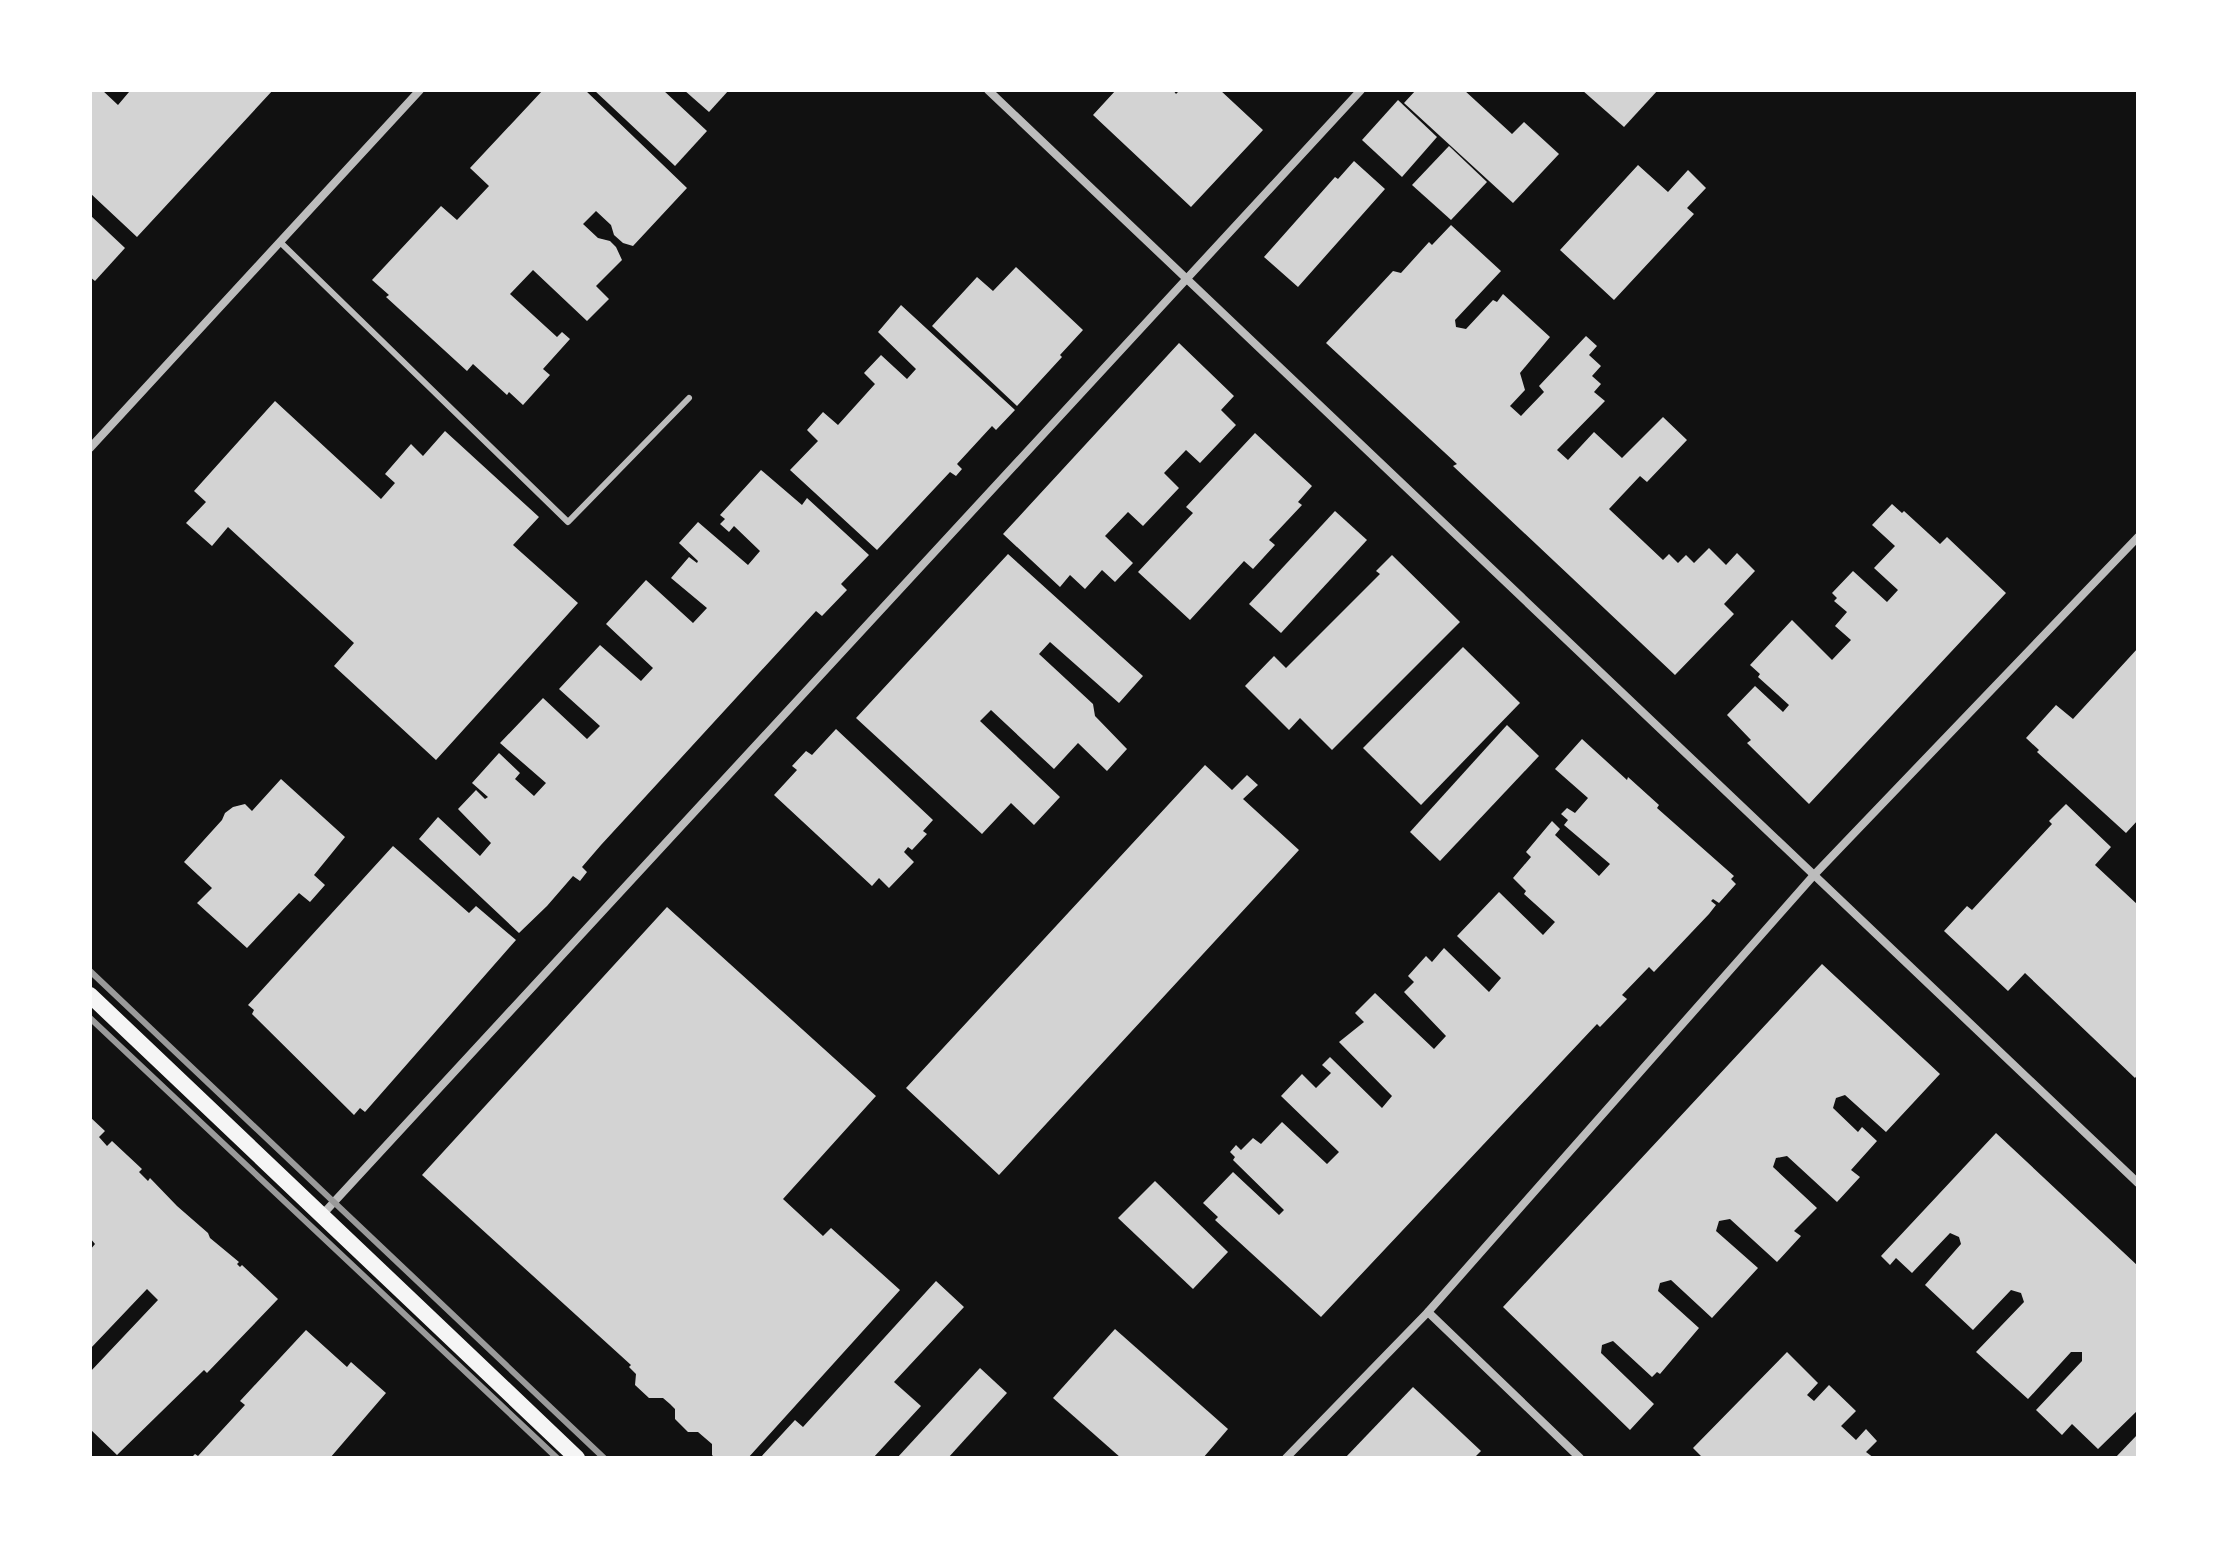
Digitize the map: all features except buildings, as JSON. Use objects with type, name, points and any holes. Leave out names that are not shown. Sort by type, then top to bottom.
[{"type":"main road","points":[[90,995],[577,1458]]},
{"type":"street","points":[[90,448],[420,90]]},
{"type":"street","points":[[988,90],[2138,1183]]},
{"type":"street","points":[[321,1216],[1361,90]]},
{"type":"street","points":[[1286,1458],[1428,1312],[1814,875],[2138,537]]},
{"type":"street","points":[[1428,1312],[1580,1458]]},
{"type":"lane","points":[[280,242],[568,522],[689,398]]},
{"type":"railway","points":[[90,971],[604,1458]]},
{"type":"railway","points":[[90,1018],[557,1458]]}]
